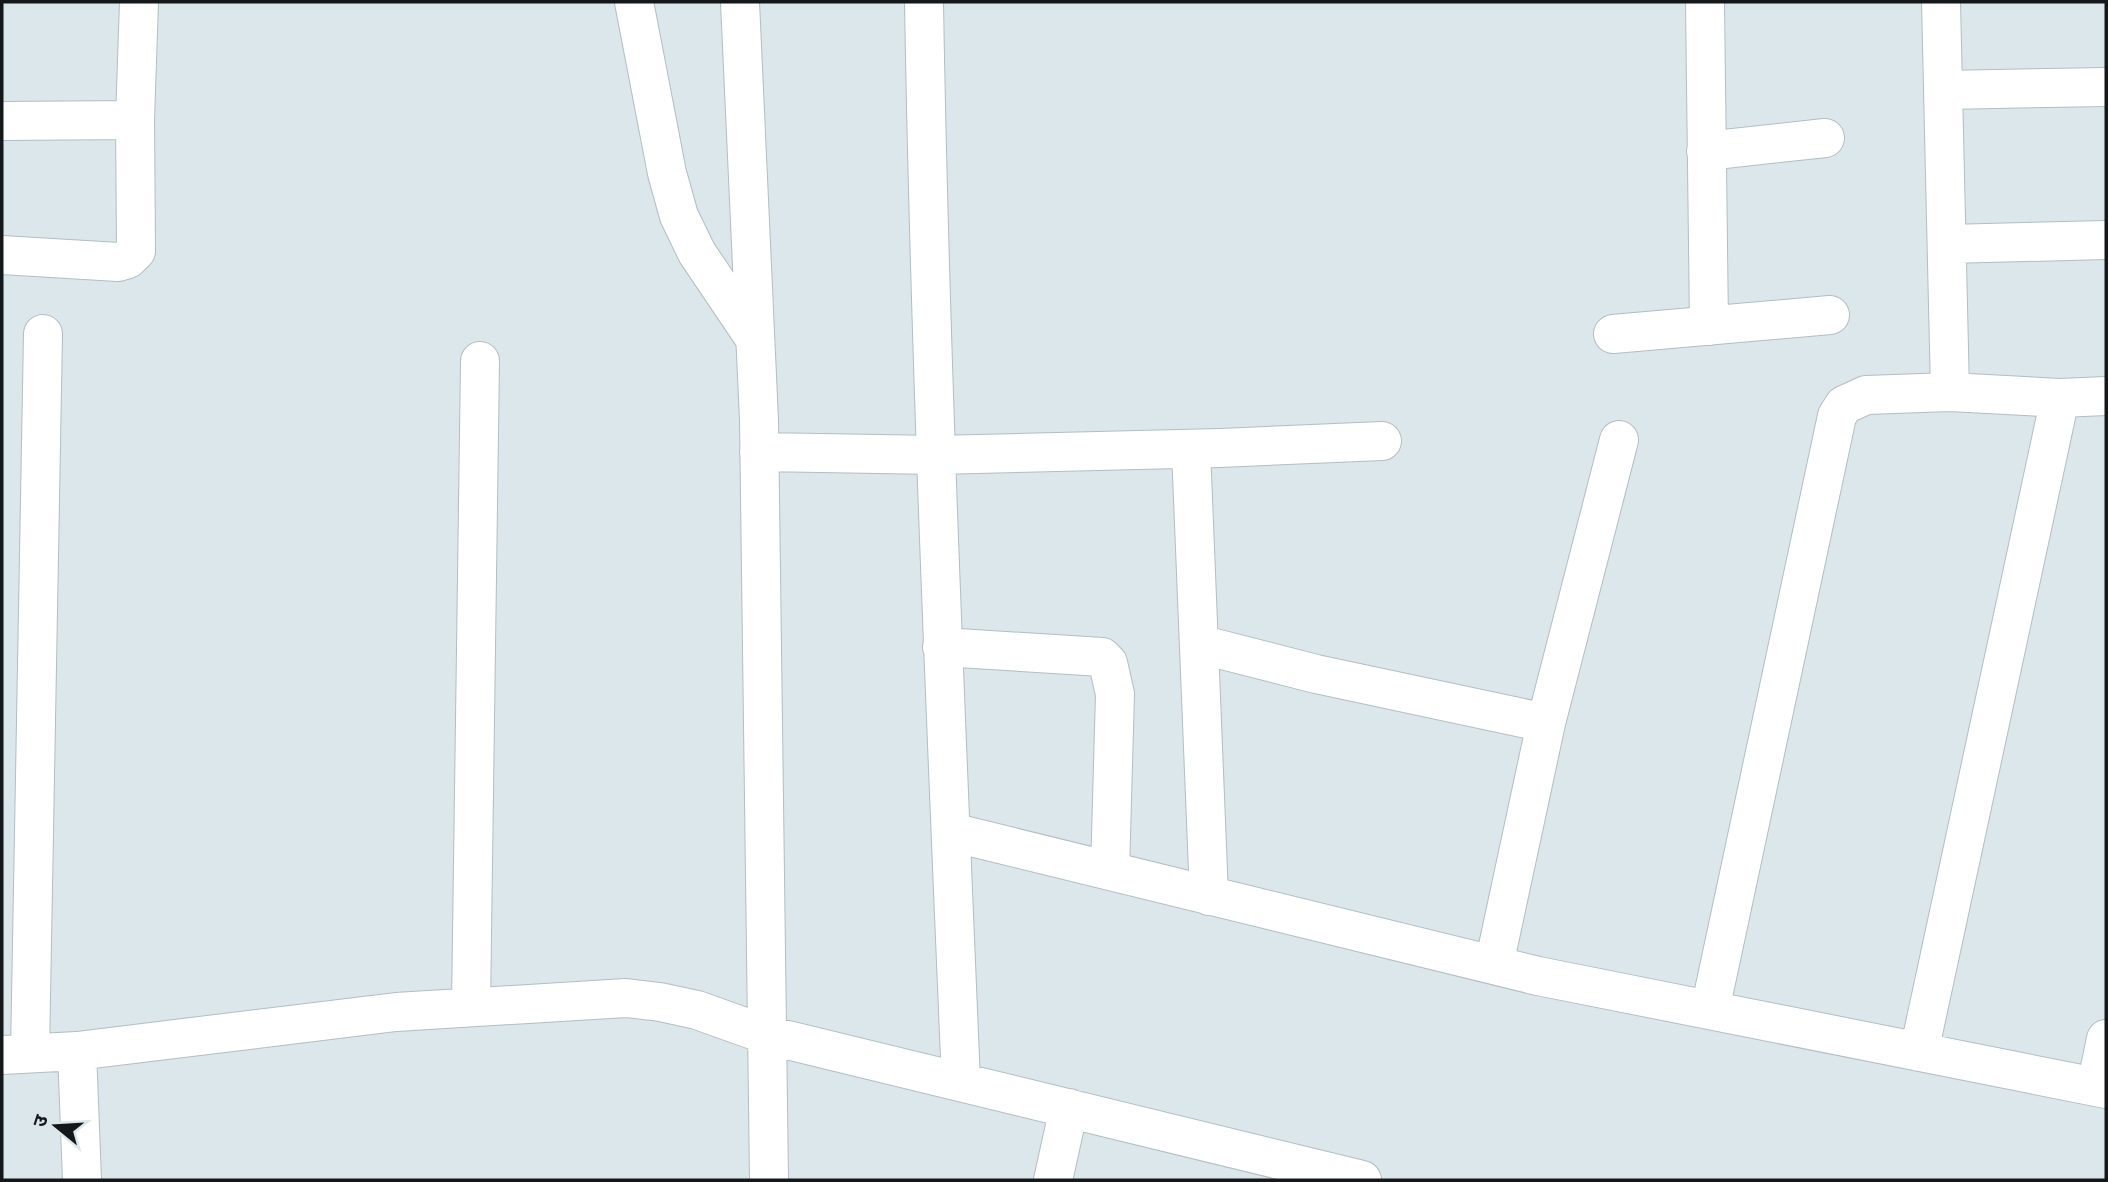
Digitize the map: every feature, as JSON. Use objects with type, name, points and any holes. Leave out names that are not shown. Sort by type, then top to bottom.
[{"type":"street","points":[[2,255],[118,262],[128,259],[136,251],[135,121],[139,2]]},
{"type":"street","points":[[634,2],[667,173],[679,216],[697,253],[755,339]]},
{"type":"street","points":[[740,2],[759,452],[769,1180]]},
{"type":"street","points":[[924,2],[927,186],[942,647],[961,1082]]},
{"type":"street","points":[[1705,2],[1709,326]]},
{"type":"street","points":[[1941,2],[1950,392]]},
{"type":"street","points":[[1944,90],[2106,87]]},
{"type":"street","points":[[2,121],[135,121]]},
{"type":"street","points":[[1706,151],[1825,138]]},
{"type":"street","points":[[1948,244],[2106,240]]},
{"type":"street","points":[[1613,334],[1830,315]]},
{"type":"street","points":[[43,334],[16,1054],[77,1051],[396,1013],[626,998],[697,1010],[767,1035],[1362,1180]]},
{"type":"street","points":[[471,1007],[480,361]]},
{"type":"street","points":[[1710,1010],[1837,416],[1844,405],[1867,395],[1950,392],[2060,398],[2106,396]]},
{"type":"street","points":[[1919,1052],[2060,398]]},
{"type":"street","points":[[1494,965],[1546,723],[1619,440]]},
{"type":"street","points":[[759,452],[936,455],[1382,441]]},
{"type":"street","points":[[1191,449],[1209,895]]},
{"type":"street","points":[[1199,644],[1317,674],[1546,723]]},
{"type":"street","points":[[942,647],[1102,657],[1108,663],[1115,694],[1110,871]]},
{"type":"street","points":[[951,832],[1494,965],[2101,1088],[2106,1039]]},
{"type":"street","points":[[77,1051],[82,1180]]},
{"type":"street","points":[[1053,1180],[1069,1108]]}]
